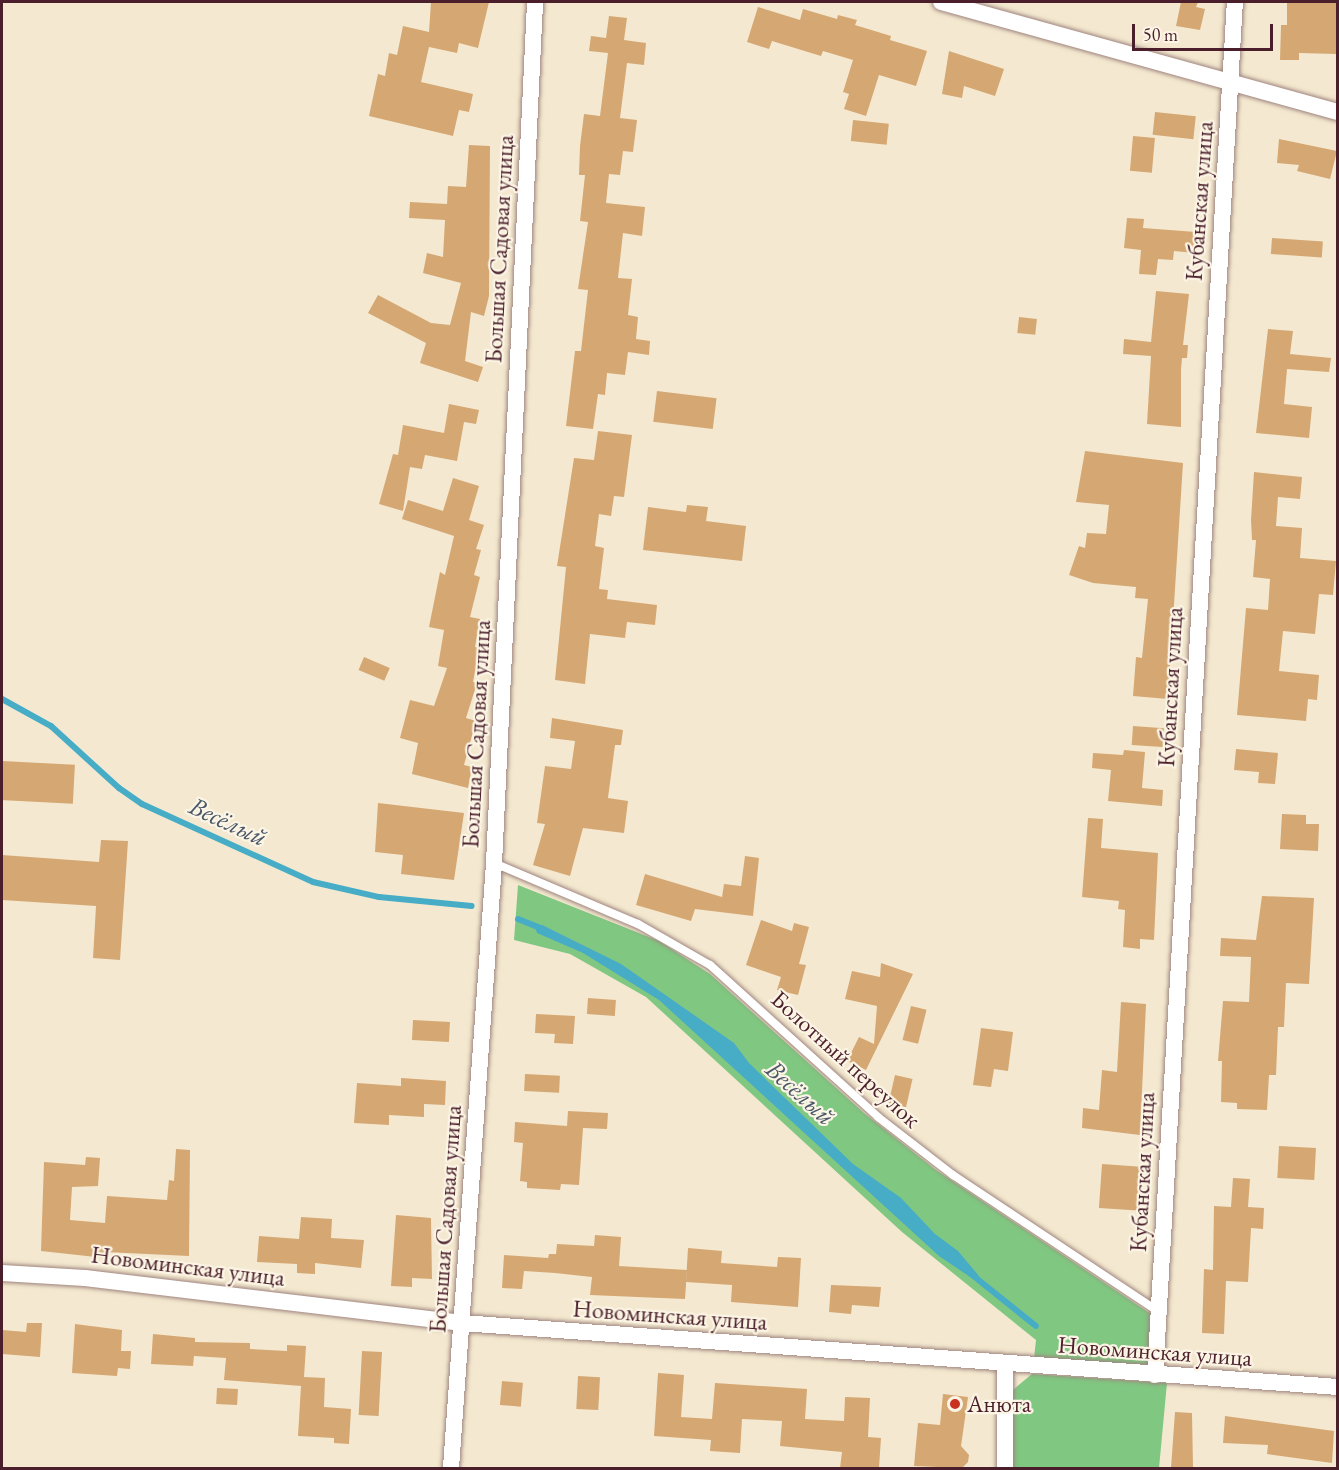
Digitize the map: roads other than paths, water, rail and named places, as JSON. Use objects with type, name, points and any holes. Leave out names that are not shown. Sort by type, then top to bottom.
[{"type":"street","name":"Большая Садовая улица","points":[[451,1468],[494,863],[535,2]]},
{"type":"street","points":[[941,2],[1338,112]]},
{"type":"street","name":"Кубанская улица","points":[[1155,1375],[1235,2]]},
{"type":"street","name":"Новоминская улица","points":[[2,1273],[85,1278],[462,1323],[1005,1365],[1338,1387]]},
{"type":"street","points":[[1005,1365],[1005,1468]]},
{"type":"lane","name":"Болотный переулок","points":[[494,863],[638,924],[710,965],[878,1117],[943,1168],[1158,1311]]},
{"type":"water","points":[[542,925],[621,964],[734,1043],[749,1063],[853,1164],[901,1198],[935,1234],[958,1251],[979,1276],[976,1281],[939,1256],[659,1000],[583,953],[537,933],[535,927]]},
{"type":"waterway","name":"Весёлый","points":[[2,699],[51,726],[119,788],[142,804],[313,882],[379,897],[472,906]]},
{"type":"waterway","name":"Весёлый","points":[[518,919],[545,930]]},
{"type":"waterway","name":"Весёлый","points":[[971,1274],[1036,1326]]},
{"type":"place","name":"Анюта","points":[[955,1404]]}]
